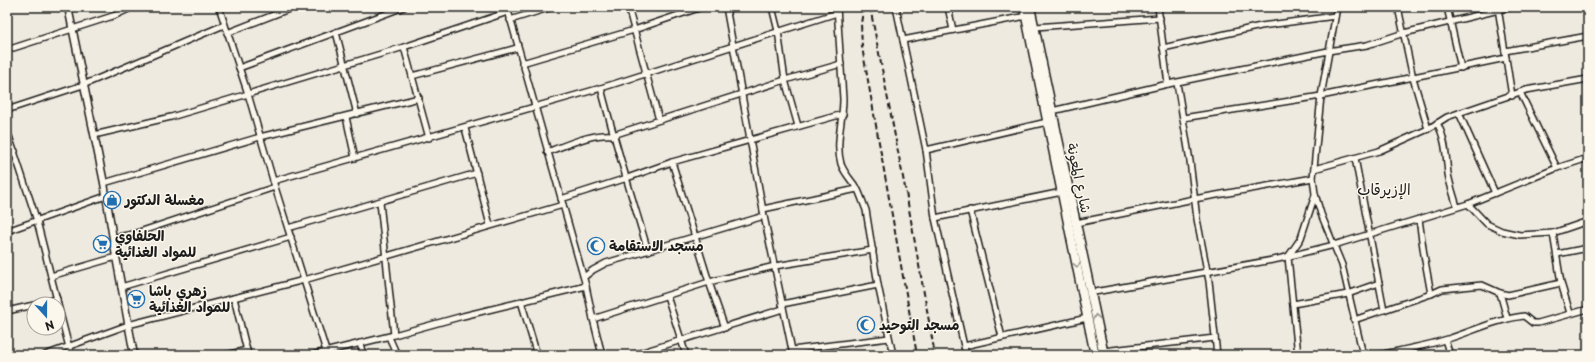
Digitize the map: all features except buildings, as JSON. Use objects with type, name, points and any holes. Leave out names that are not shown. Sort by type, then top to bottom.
[{"type":"highway","name":"شارع المعونة","points":[[1024,7],[1062,192],[1101,354]]},
{"type":"highway","name":"شارع المعونة","points":[[1030,7],[1076,223],[1087,294],[1087,318],[1101,354]]},
{"type":"street","points":[[68,7],[104,183],[134,355]]},
{"type":"street","points":[[7,50],[116,15],[133,7]]},
{"type":"street","points":[[219,7],[248,94],[273,181],[326,351]]},
{"type":"street","points":[[227,33],[294,7]]},
{"type":"street","points":[[239,68],[404,7]]},
{"type":"street","points":[[510,20],[552,7]]},
{"type":"street","points":[[628,7],[659,120]]},
{"type":"street","points":[[680,7],[681,13]]},
{"type":"street","points":[[522,63],[634,30],[702,7]]},
{"type":"street","points":[[726,7],[764,216],[793,352],[889,338]]},
{"type":"street","points":[[772,7],[778,31],[785,80],[798,126]]},
{"type":"street","points":[[896,7],[926,150],[935,218],[966,355]]},
{"type":"street","points":[[948,7],[953,30]]},
{"type":"street","points":[[1158,7],[1168,84]]},
{"type":"street","points":[[1337,7],[1321,96],[1313,178],[1315,194],[1323,222],[1342,265],[1362,355]]},
{"type":"street","points":[[1398,7],[1413,78],[1428,129]]},
{"type":"street","points":[[1447,7],[1461,68]]},
{"type":"street","points":[[1052,111],[1168,84],[1328,51],[1366,45],[1404,33],[1511,7]]},
{"type":"street","points":[[1498,9],[1512,96]]},
{"type":"street","points":[[94,135],[172,117],[404,47],[507,10],[584,277],[602,355]]},
{"type":"street","points":[[273,181],[465,128],[535,106],[646,75],[837,10],[843,114],[840,136],[840,157],[842,165],[857,189],[866,210],[878,285],[893,355]]},
{"type":"street","points":[[903,40],[1026,16]]},
{"type":"street","points":[[1163,48],[1261,26],[1335,16]]},
{"type":"street","points":[[1035,27],[1160,18]]},
{"type":"street","points":[[7,110],[83,85],[224,25]]},
{"type":"street","points":[[336,32],[357,114]]},
{"type":"street","points":[[1505,51],[1588,36]]},
{"type":"street","points":[[404,47],[429,138]]},
{"type":"street","points":[[412,76],[517,48]]},
{"type":"street","points":[[1183,118],[1321,96],[1506,58]]},
{"type":"street","points":[[548,152],[584,140],[613,135],[785,80],[841,64]]},
{"type":"street","points":[[1314,169],[1378,151],[1428,129],[1437,123],[1459,113],[1520,92],[1588,79]]},
{"type":"street","points":[[1177,83],[1199,231],[1207,271],[1217,355]]},
{"type":"street","points":[[601,88],[613,135],[648,251]]},
{"type":"street","points":[[1520,92],[1557,168]]},
{"type":"street","points":[[104,183],[260,137],[419,98]]},
{"type":"street","points":[[1459,113],[1495,193]]},
{"type":"street","points":[[561,199],[672,162],[843,114]]},
{"type":"street","points":[[346,116],[355,158]]},
{"type":"street","points":[[926,150],[1047,122]]},
{"type":"street","points":[[1437,123],[1446,145],[1450,183],[1457,207]]},
{"type":"street","points":[[465,128],[490,225]]},
{"type":"street","points":[[7,130],[37,221],[55,296]]},
{"type":"street","points":[[7,155],[14,151]]},
{"type":"street","points":[[1355,158],[1384,310]]},
{"type":"street","points":[[1087,294],[1288,257],[1334,245],[1468,204],[1557,168],[1588,158]]},
{"type":"street","points":[[672,162],[709,282],[725,328]]},
{"type":"street","points":[[288,228],[477,173]]},
{"type":"street","points":[[1076,223],[1194,199],[1313,178]]},
{"type":"street","points":[[113,238],[133,234],[275,187]]},
{"type":"street","points":[[763,209],[857,189]]},
{"type":"street","points":[[935,218],[1062,192]]},
{"type":"street","points":[[1298,355],[1288,257],[1301,238],[1315,194]]},
{"type":"street","points":[[7,231],[106,196]]},
{"type":"street","points":[[380,202],[386,257],[391,336],[397,355]]},
{"type":"street","points":[[1468,204],[1487,224],[1502,231],[1520,236],[1553,233],[1588,221]]},
{"type":"street","points":[[44,355],[128,325],[304,280],[563,205]]},
{"type":"street","points":[[970,210],[1002,337]]},
{"type":"street","points":[[584,277],[606,263],[764,216]]},
{"type":"street","points":[[1419,219],[1431,294]]},
{"type":"street","points":[[1553,233],[1561,283],[1570,313]]},
{"type":"street","points":[[121,287],[291,237]]},
{"type":"street","points":[[1556,254],[1588,248]]},
{"type":"street","points":[[593,319],[709,282],[775,266],[872,250]]},
{"type":"street","points":[[51,276],[116,258]]},
{"type":"street","points":[[1293,304],[1348,294],[1379,283]]},
{"type":"street","points":[[1354,320],[1442,289],[1482,285],[1508,295],[1561,283]]},
{"type":"street","points":[[633,355],[725,328],[782,306],[878,285]]},
{"type":"street","points":[[312,355],[391,336],[521,301],[586,286]]},
{"type":"street","points":[[1500,293],[1507,318]]},
{"type":"street","points":[[667,296],[686,355]]},
{"type":"street","points":[[226,355],[248,352],[234,298]]},
{"type":"street","points":[[521,301],[535,355]]},
{"type":"street","points":[[7,311],[26,307]]},
{"type":"street","points":[[1379,355],[1445,340],[1507,318],[1524,316],[1533,323],[1538,323],[1588,309]]},
{"type":"street","points":[[964,346],[1087,318]]},
{"type":"street","points":[[66,335],[71,355]]},
{"type":"street","points":[[1101,354],[1215,338]]},
{"type":"street","points":[[1445,340],[1450,355]]},
{"type":"street","points":[[360,344],[363,355]]},
{"type":"railway","points":[[864,7],[861,23],[862,47],[917,355]]},
{"type":"railway","points":[[870,7],[907,198],[935,355]]},
{"type":"place","name":"مغسلة الدكتور","points":[[112,200]]},
{"type":"place","name":"الحلفاوي للمواد الغذائية","points":[[102,244]]},
{"type":"place","name":"مسجد الاستقامة","points":[[596,246]]},
{"type":"place","name":"زهري باشا للمواد الغذائية","points":[[136,299]]},
{"type":"place","name":"مسجد التوحيد","points":[[866,325]]},
{"type":"district","name":"الإزيرقاب","points":[[1384,190]]}]
